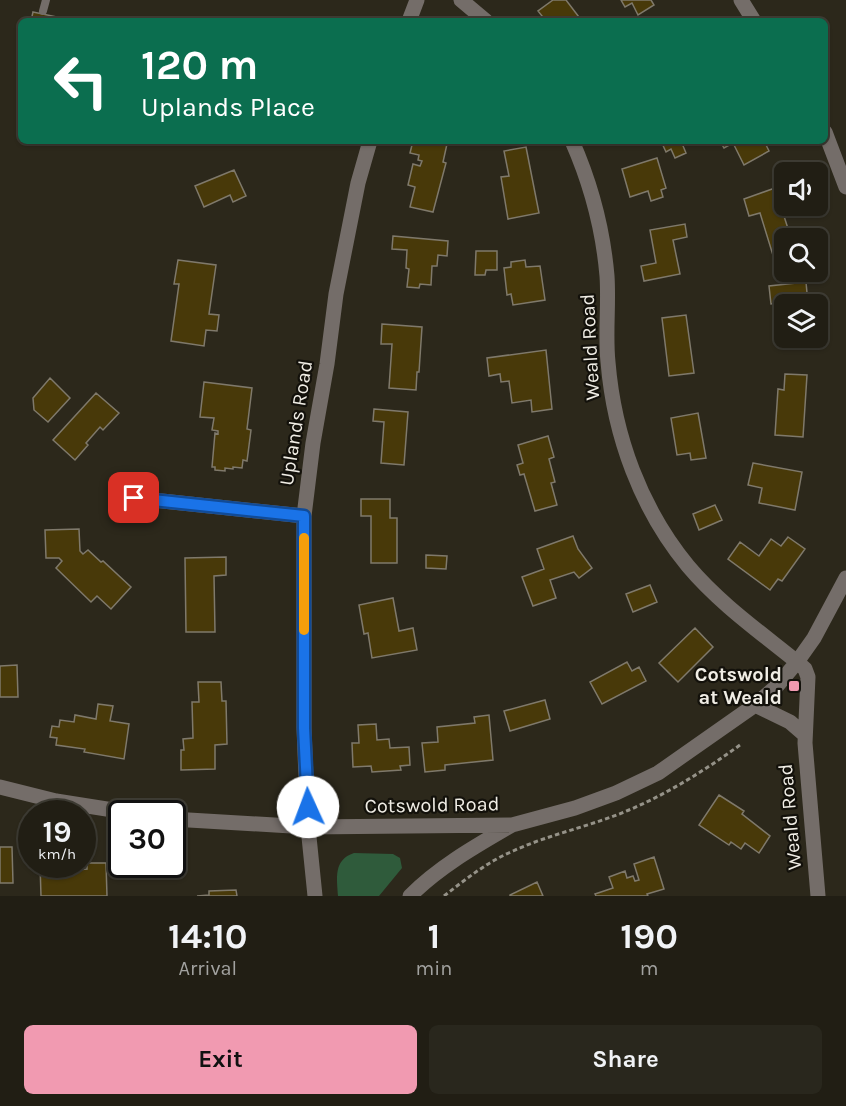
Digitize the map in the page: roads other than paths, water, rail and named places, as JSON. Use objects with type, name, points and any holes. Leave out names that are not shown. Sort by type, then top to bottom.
[{"type":"street","points":[[410,18],[417,0]]},
{"type":"street","points":[[461,0],[482,18]]},
{"type":"street","points":[[741,0],[752,18]]},
{"type":"street","points":[[828,140],[846,187]]},
{"type":"street","name":"Uplands Road","points":[[315,896],[308,827],[304,728],[304,516],[336,294],[358,183],[369,144]]},
{"type":"street","name":"Weald Road","points":[[573,144],[591,189],[598,218],[607,276],[608,361],[611,388],[623,442],[639,485],[656,519],[689,567],[730,608],[805,669],[808,677],[805,735],[818,896]]},
{"type":"street","points":[[134,498],[304,516]]},
{"type":"street","name":"Cotswold Road","points":[[186,820],[308,827],[512,825],[616,794],[658,773],[755,705],[777,686],[814,638],[846,578]]},
{"type":"street","name":"Weald Road","points":[[755,705],[790,722],[805,735]]},
{"type":"street","points":[[0,787],[56,801],[108,809]]},
{"type":"street","name":"Cotswold Road","points":[[410,896],[428,878],[458,857],[512,825]]},
{"type":"lane","points":[[44,11],[46,0]]},
{"type":"place","name":"Cotswold at Weald","points":[[794,686]]}]
